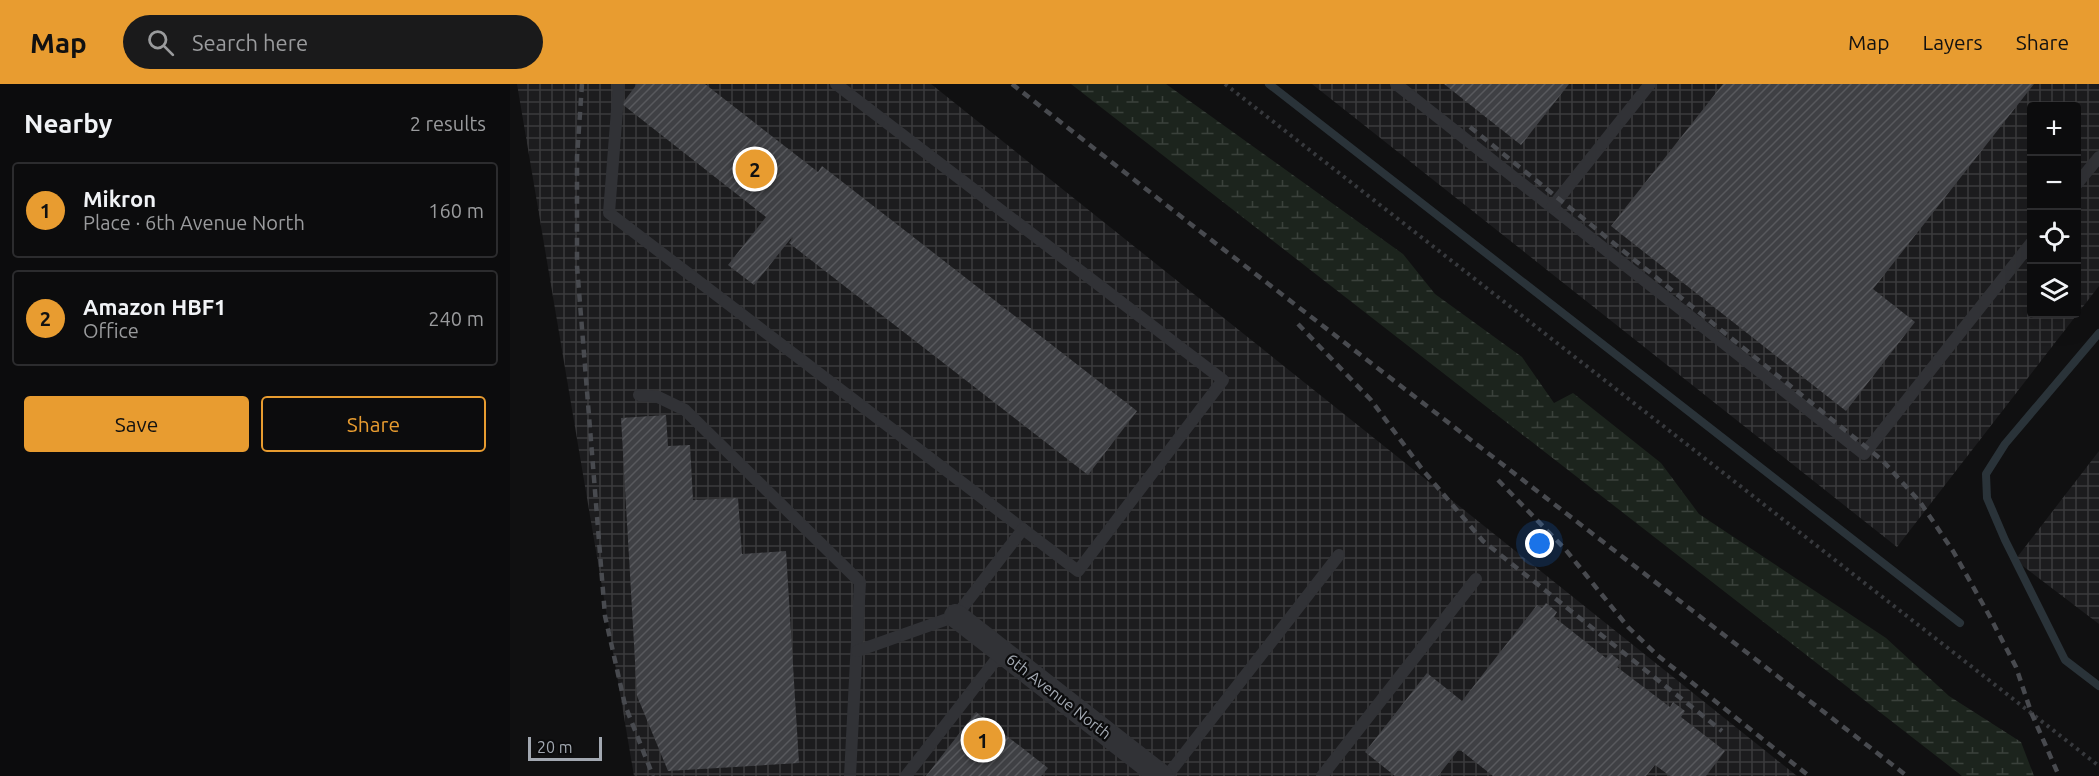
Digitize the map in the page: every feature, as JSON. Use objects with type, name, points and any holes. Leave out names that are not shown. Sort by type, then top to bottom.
[{"type":"street","name":"6th Avenue North","points":[[956,616],[1161,776]]},
{"type":"lane","points":[[619,84],[609,213],[1078,571],[1223,380],[836,84]]},
{"type":"lane","points":[[1396,84],[1864,454],[2027,247]]},
{"type":"lane","points":[[1552,207],[1650,84]]},
{"type":"lane","points":[[2081,179],[2099,157]]},
{"type":"lane","points":[[639,395],[658,397],[685,411],[860,582],[850,776]]},
{"type":"lane","points":[[857,651],[956,616],[1023,529]]},
{"type":"lane","points":[[1167,776],[1339,555]]},
{"type":"lane","points":[[1322,776],[1476,579]]},
{"type":"lane","points":[[906,776],[1002,652]]},
{"type":"path","points":[[1225,84],[2099,766]]},
{"type":"shaded area","points":[[517,84],[931,84],[1797,776],[634,776]]},
{"type":"shaded area","points":[[1312,84],[2099,84],[2099,286],[2081,309],[2081,102],[2027,102],[2027,318],[2074,318],[1897,547]]},
{"type":"shaded area","points":[[2099,451],[2099,624],[2015,560]]},
{"type":"green space","points":[[1071,84],[1166,84],[1403,254],[1435,294],[1522,357],[1554,403],[1573,393],[1661,463],[1699,514],[1886,638],[1949,696],[2021,742],[2034,776],[1962,776]]},
{"type":"building","points":[[637,84],[705,84],[818,172],[822,166],[1137,411],[1088,475],[789,243],[792,237],[754,285],[728,265],[766,217],[622,104]]},
{"type":"building","points":[[1444,84],[1569,84],[1521,145]]},
{"type":"building","points":[[1723,84],[2034,84],[1873,289],[1915,322],[1846,411],[1611,226]]},
{"type":"building","points":[[666,415],[668,446],[690,445],[693,500],[738,498],[742,554],[786,551],[799,763],[668,771],[637,696],[621,418]]},
{"type":"building","points":[[1546,603],[1557,612],[1554,617],[1606,658],[1610,653],[1621,662],[1617,667],[1670,707],[1673,702],[1685,711],[1681,717],[1725,751],[1706,776],[1670,776],[1655,765],[1646,776],[1493,776],[1459,749],[1438,776],[1395,776],[1365,752],[1427,673],[1462,701],[1537,605],[1542,608]]},
{"type":"building","points":[[976,712],[1048,768],[1041,776],[926,776]]},
{"type":"waterway","points":[[1269,84],[1960,623]]},
{"type":"waterway","points":[[2099,333],[2005,444],[1986,474],[1987,498],[2005,540],[2065,660],[2099,686]]},
{"type":"railway","points":[[582,84],[577,157],[577,266],[605,616],[625,705],[653,776]]},
{"type":"railway","points":[[1012,84],[1907,776]]},
{"type":"railway","points":[[1470,127],[1882,460],[1920,502],[1953,551],[1989,615],[2016,667],[2031,712],[2059,776]]},
{"type":"railway","points":[[1298,324],[1371,400],[1422,469],[1483,541],[1722,731]]},
{"type":"railway","points":[[1498,480],[1565,549],[1628,627],[1656,654],[1809,776]]},
{"type":"place","name":"Amazon HBF1","points":[[755,169]]},
{"type":"place","name":"Mikron","points":[[983,740]]}]
